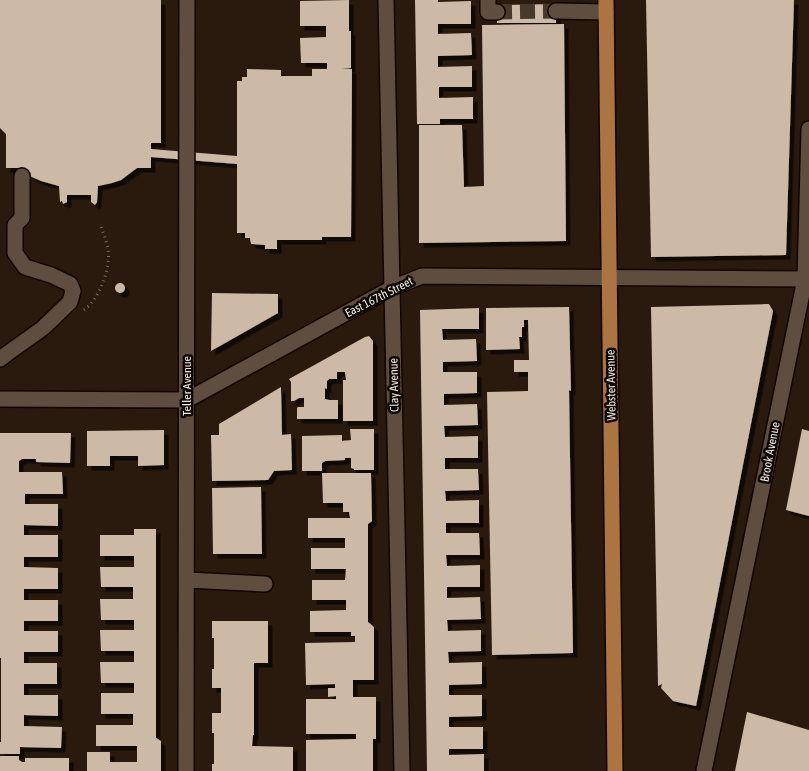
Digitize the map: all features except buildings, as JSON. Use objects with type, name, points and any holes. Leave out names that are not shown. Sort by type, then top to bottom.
[{"type":"main road","name":"Webster Avenue","points":[[606,6],[615,771]]},
{"type":"street","name":"Teller Avenue","points":[[186,771],[187,0]]},
{"type":"street","name":"Clay Avenue","points":[[386,0],[402,771]]},
{"type":"street","points":[[556,11],[606,6]]},
{"type":"street","name":"Brook Avenue","points":[[704,771],[807,279],[809,129]]},
{"type":"street","points":[[0,360],[42,328],[70,302],[73,291],[70,284],[25,266],[15,253],[15,225],[22,218],[22,176]]},
{"type":"street","name":"East 167th Street","points":[[0,400],[187,400],[392,288],[422,276],[807,279]]},
{"type":"street","points":[[186,580],[265,584]]},
{"type":"path","points":[[101,227],[108,252],[108,263],[103,281]]},
{"type":"tunnel","points":[[497,12],[556,11]]}]
